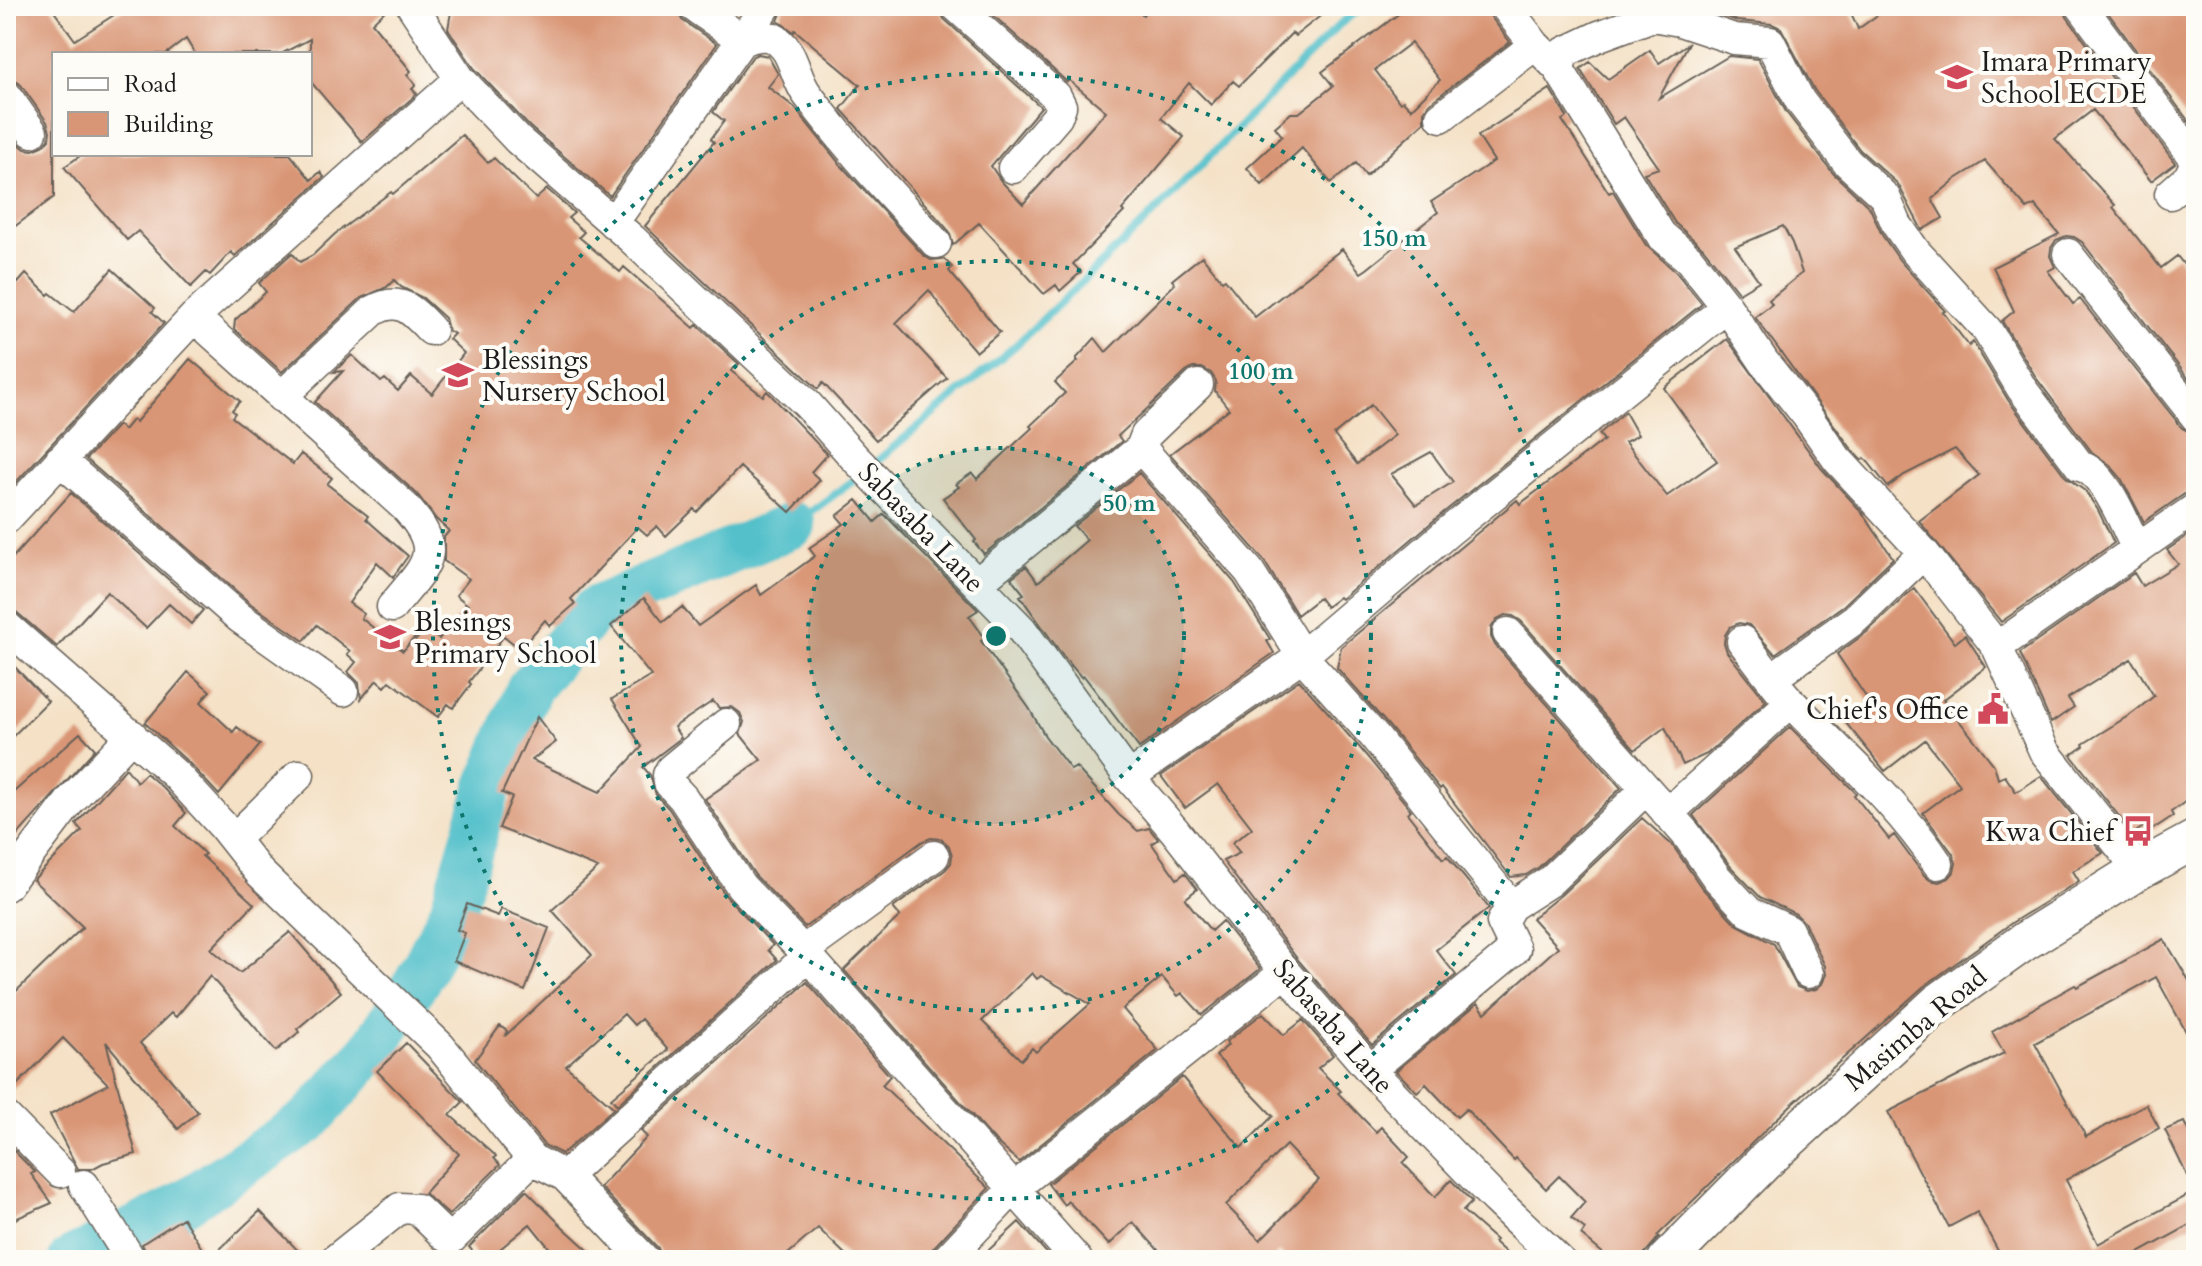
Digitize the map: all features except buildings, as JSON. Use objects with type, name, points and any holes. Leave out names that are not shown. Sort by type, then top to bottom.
[{"type":"street","name":"Sabasaba Lane","points":[[412,6],[460,79],[518,140],[613,223],[807,404],[854,457],[1022,630],[1129,777],[1285,972],[1370,1070],[1559,1260]]},
{"type":"street","points":[[693,6],[743,40]]},
{"type":"street","points":[[613,223],[766,6]]},
{"type":"street","points":[[956,6],[1056,96],[1061,106],[1057,117],[1013,168]]},
{"type":"street","points":[[1505,6],[1535,45],[1558,68],[1661,235],[1689,259],[1837,459],[1924,553],[1997,647],[2044,751],[2139,870]]},
{"type":"street","points":[[2081,6],[2196,161],[2189,177],[2170,194]]},
{"type":"street","points":[[1558,68],[1565,52],[1653,16],[1680,21],[1734,39],[1770,42],[1807,111],[1847,162],[1885,197],[1897,225],[1915,251],[1987,330],[2022,389],[2080,466],[2091,469],[2106,487],[2137,549]]},
{"type":"street","points":[[743,40],[758,35],[774,38],[791,56],[799,83],[840,140],[936,243]]},
{"type":"street","points":[[1441,117],[1535,45]]},
{"type":"street","points":[[6,519],[194,317],[460,79]]},
{"type":"street","points":[[6,95],[32,132]]},
{"type":"street","points":[[2068,254],[2196,417]]},
{"type":"street","points":[[281,397],[373,311],[386,304],[399,305],[415,312],[431,330]]},
{"type":"street","points":[[1129,777],[1302,656],[1449,531],[1727,307]]},
{"type":"street","points":[[194,317],[405,507],[423,527],[429,544],[426,565],[392,607]]},
{"type":"street","points":[[977,583],[1141,448],[1146,435],[1198,385]]},
{"type":"street","points":[[1141,448],[1249,571],[1302,656],[1374,736],[1511,906]]},
{"type":"street","points":[[60,460],[240,618],[343,691]]},
{"type":"street","points":[[1997,647],[2196,508]]},
{"type":"street","points":[[1667,814],[1781,690],[1924,553]]},
{"type":"street","points":[[6,626],[176,775],[260,873],[440,1046],[532,1159],[565,1176],[645,1260]]},
{"type":"street","points":[[1508,633],[1687,835],[1717,878],[1749,912],[1788,930],[1808,973]]},
{"type":"street","points":[[1742,641],[1781,690],[1861,771],[1924,842],[1938,864]]},
{"type":"street","points":[[726,724],[671,769],[669,783],[683,798],[741,886],[806,954],[1077,1260]]},
{"type":"street","points":[[6,886],[71,800],[132,735]]},
{"type":"street","points":[[234,839],[299,775]]},
{"type":"street","points":[[1370,1070],[1515,949],[1502,922],[1511,906],[1550,881],[1646,789]]},
{"type":"street","name":"Masimba Road","points":[[1667,1260],[1764,1162],[1938,1003],[2025,941],[2139,870],[2196,839]]},
{"type":"street","points":[[565,1176],[806,954],[934,856]]},
{"type":"street","points":[[946,1260],[1013,1189],[1285,972]]},
{"type":"street","points":[[6,1117],[72,1179],[128,1256]]},
{"type":"street","points":[[335,1260],[400,1208],[410,1206],[451,1239],[532,1159]]},
{"type":"waterway","points":[[871,466],[1015,346],[1156,211],[1340,24],[1364,6]]},
{"type":"waterway","points":[[793,525],[861,475]]},
{"type":"waterway","points":[[71,1260],[172,1211],[308,1121],[371,1051],[417,981],[452,912],[488,789],[529,688],[595,609],[793,525]]},
{"type":"place","name":"Imara Primary School ECDE","points":[[1957,77]]},
{"type":"place","name":"Blessings Nursery School","points":[[458,375]]},
{"type":"place","name":"Blesings Primary School","points":[[390,637]]},
{"type":"place","name":"Chief's Office","points":[[1993,709]]},
{"type":"place","name":"Kwa Chief","points":[[2138,831]]}]
